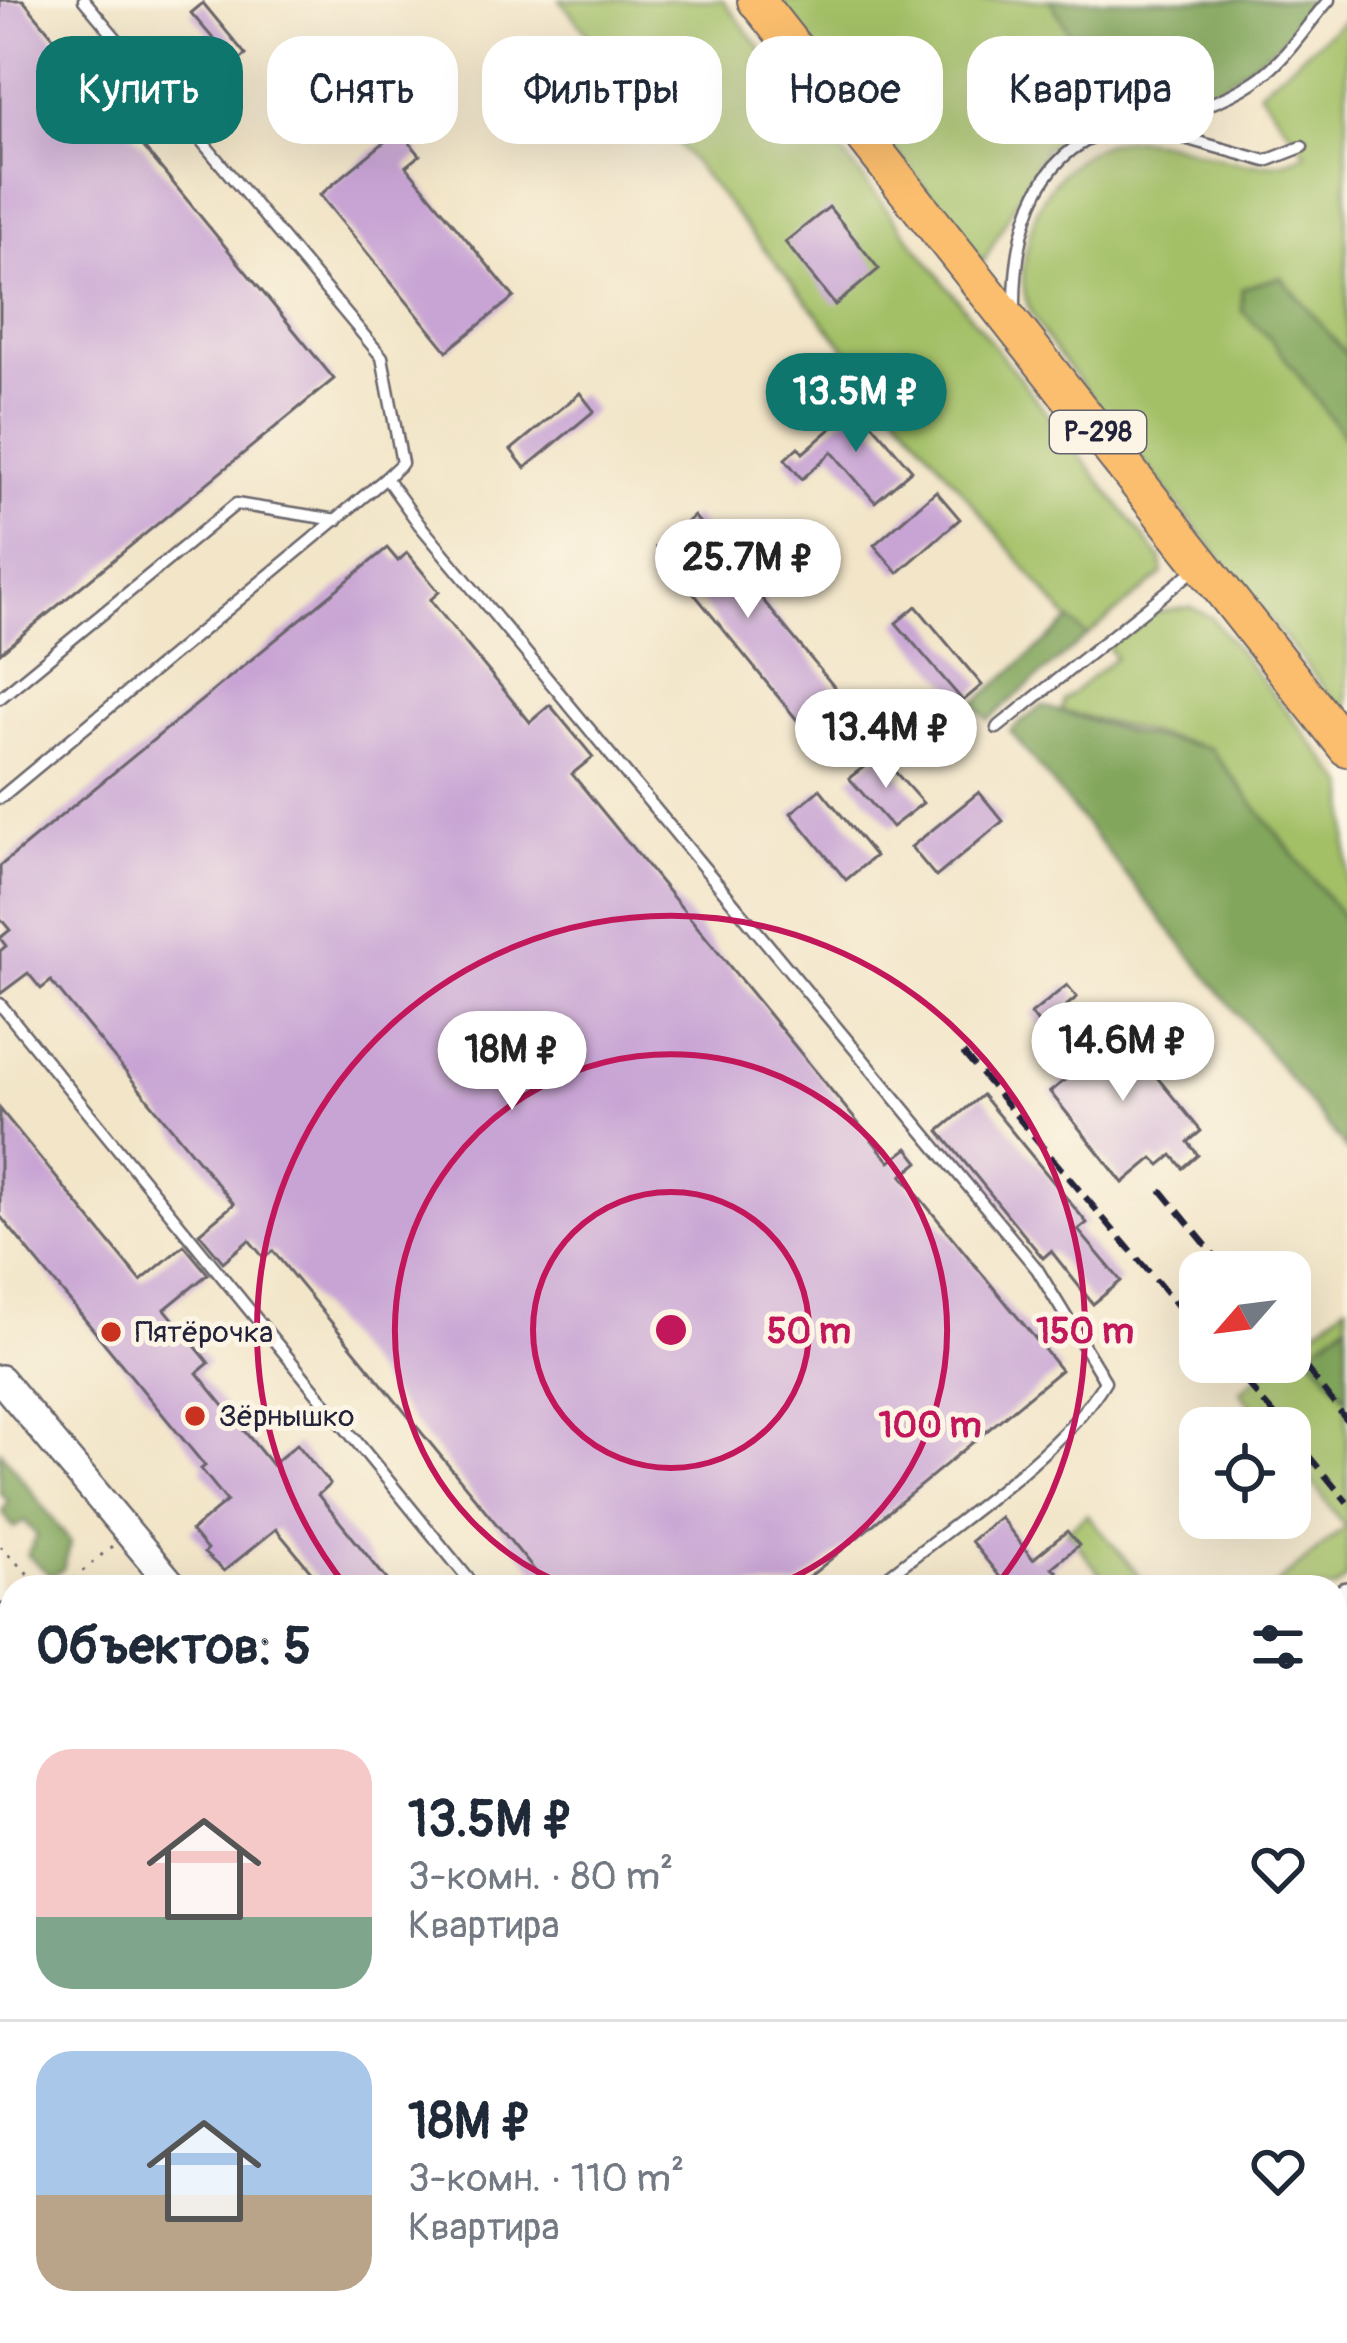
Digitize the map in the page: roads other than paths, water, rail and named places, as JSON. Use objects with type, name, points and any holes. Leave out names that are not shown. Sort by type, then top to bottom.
[{"type":"highway","name":"Р-298","points":[[756,0],[1347,748]]},
{"type":"street","points":[[0,1379],[164,1575]]},
{"type":"lane","points":[[0,798],[402,464],[382,357],[84,0]]},
{"type":"lane","points":[[1214,98],[1253,82],[1283,58],[1329,0]]},
{"type":"lane","points":[[1015,327],[1018,243],[1031,201],[1048,173],[1084,144]]},
{"type":"lane","points":[[1205,144],[1266,161],[1302,147]]},
{"type":"lane","points":[[386,478],[1036,1269],[1105,1381],[1094,1400],[1006,1482],[889,1575]]},
{"type":"lane","points":[[0,698],[236,504],[337,520]]},
{"type":"lane","points":[[997,728],[1202,564]]},
{"type":"lane","points":[[0,1004],[465,1575]]},
{"type":"railway","points":[[963,1053],[1179,1307]]},
{"type":"railway","points":[[1161,1190],[1211,1251]]},
{"type":"railway","points":[[1311,1374],[1347,1421]]},
{"type":"railway","points":[[1246,1383],[1268,1407]]},
{"type":"railway","points":[[1311,1458],[1347,1502]]},
{"type":"place","name":"Пятёрочка","points":[[111,1332]]},
{"type":"place","name":"Зёрнышко","points":[[195,1416]]}]
